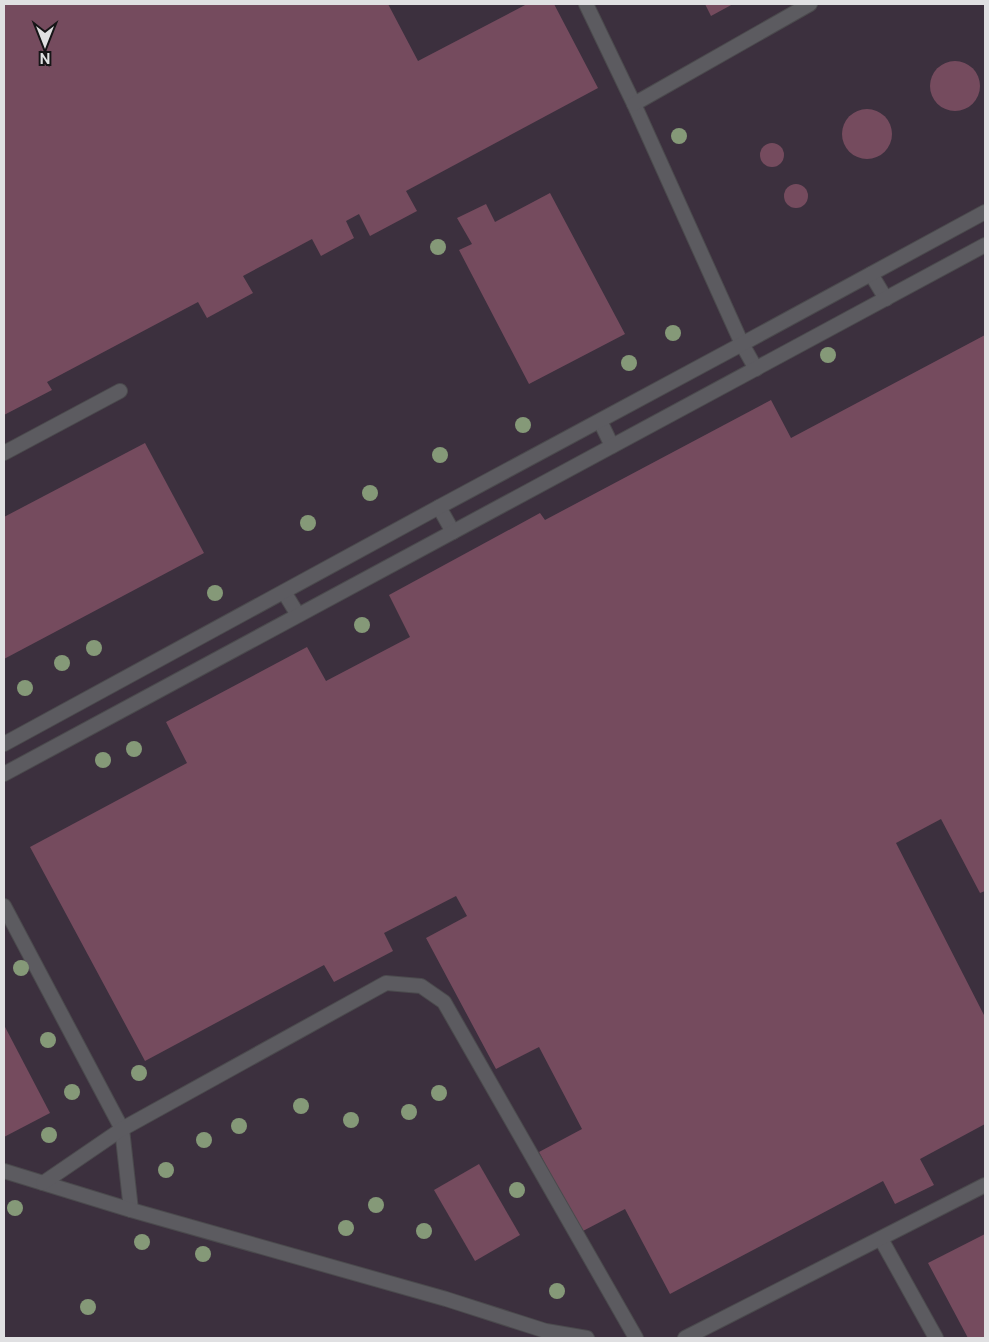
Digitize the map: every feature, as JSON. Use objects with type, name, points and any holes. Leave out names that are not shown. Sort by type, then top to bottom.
[{"type":"lane","points":[[586,4],[634,104],[742,344],[756,369]]},
{"type":"lane","points":[[634,104],[810,4]]},
{"type":"lane","points":[[4,744],[439,506],[985,212]]},
{"type":"lane","points":[[4,774],[985,245]]},
{"type":"lane","points":[[871,274],[886,299]]},
{"type":"lane","points":[[4,453],[120,391]]},
{"type":"lane","points":[[600,421],[612,446]]},
{"type":"lane","points":[[439,506],[453,532]]},
{"type":"lane","points":[[284,592],[298,615]]},
{"type":"lane","points":[[4,906],[122,1129],[131,1210]]},
{"type":"lane","points":[[44,1183],[122,1129],[386,983],[422,986],[444,1002],[636,1338]]},
{"type":"lane","points":[[4,1171],[131,1210],[446,1299],[546,1331],[587,1338]]},
{"type":"lane","points":[[685,1338],[985,1185]]},
{"type":"lane","points":[[881,1239],[936,1338]]},
{"type":"shaded area","points":[[4,4],[985,4],[985,1338],[4,1338]]},
{"type":"building","points":[[4,4],[388,4],[418,61],[527,4],[554,4],[598,88],[406,191],[417,211],[370,236],[359,214],[346,221],[354,238],[321,256],[312,239],[243,276],[253,293],[207,318],[198,302],[47,382],[52,390],[4,415]]},
{"type":"building","points":[[705,4],[733,4],[711,16]]},
{"type":"building","points":[[955,61],[964,63],[975,72],[980,86],[978,95],[969,106],[955,111],[946,109],[935,100],[930,86],[932,77],[941,66]]},
{"type":"building","points":[[867,109],[876,111],[887,120],[892,134],[890,143],[881,154],[867,159],[858,157],[847,148],[842,134],[844,125],[853,114]]},
{"type":"building","points":[[772,143],[781,146],[784,155],[781,164],[772,167],[763,164],[760,155],[763,146]]},
{"type":"building","points":[[796,184],[805,187],[808,196],[805,205],[796,208],[787,205],[784,196],[787,187]]},
{"type":"building","points":[[550,193],[625,334],[529,384],[459,250],[472,244],[457,218],[486,204],[495,222]]},
{"type":"building","points":[[985,335],[985,891],[980,893],[941,819],[896,843],[985,1017],[985,1124],[920,1159],[934,1185],[895,1204],[883,1181],[670,1294],[625,1209],[581,1232],[539,1152],[582,1129],[539,1047],[496,1069],[426,938],[467,916],[456,896],[384,933],[393,951],[334,982],[324,965],[145,1061],[30,847],[187,763],[166,722],[307,647],[326,681],[410,637],[389,595],[540,513],[545,520],[771,400],[791,438]]},
{"type":"building","points":[[145,443],[204,553],[4,659],[4,517]]},
{"type":"building","points":[[4,1025],[50,1113],[4,1137]]},
{"type":"building","points":[[479,1164],[520,1235],[475,1261],[434,1190]]},
{"type":"building","points":[[985,1234],[985,1338],[968,1338],[928,1263]]}]
